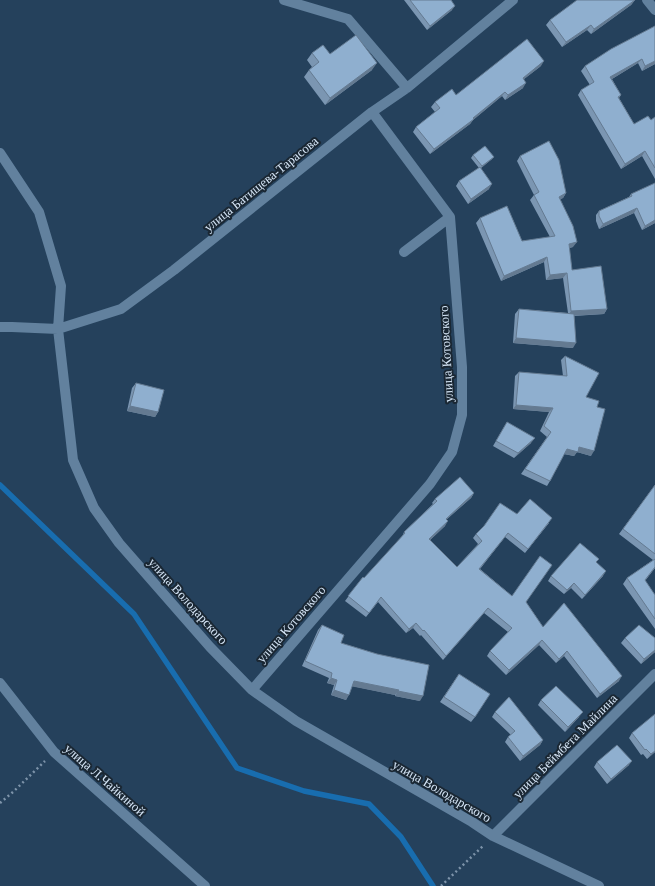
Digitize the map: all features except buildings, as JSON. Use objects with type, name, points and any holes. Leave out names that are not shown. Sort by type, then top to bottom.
[{"type":"street","points":[[284,0],[348,20],[407,88]]},
{"type":"street","name":"улица Батищева-Тарасова","points":[[0,327],[58,330],[121,309],[174,270],[372,112],[407,88],[513,0]]},
{"type":"street","points":[[647,0],[655,10]]},
{"type":"street","points":[[372,112],[450,217],[404,252]]},
{"type":"street","name":"улица Володарского","points":[[0,153],[39,212],[61,286],[58,330],[73,460],[94,508],[124,549],[210,647],[252,690],[296,721],[472,822],[493,836],[599,886]]},
{"type":"street","name":"улица Котовского","points":[[252,690],[430,484],[452,452],[462,415],[462,367],[450,217]]},
{"type":"street","name":"улица Беймбета Майлина","points":[[493,836],[655,674]]},
{"type":"street","name":"улица Л.Чайкиной","points":[[0,683],[54,752],[205,886]]},
{"type":"path","points":[[0,803],[54,752]]},
{"type":"path","points":[[441,886],[493,836]]},
{"type":"waterway","points":[[0,485],[134,614],[237,768],[304,791],[369,804],[401,837],[433,886]]}]
